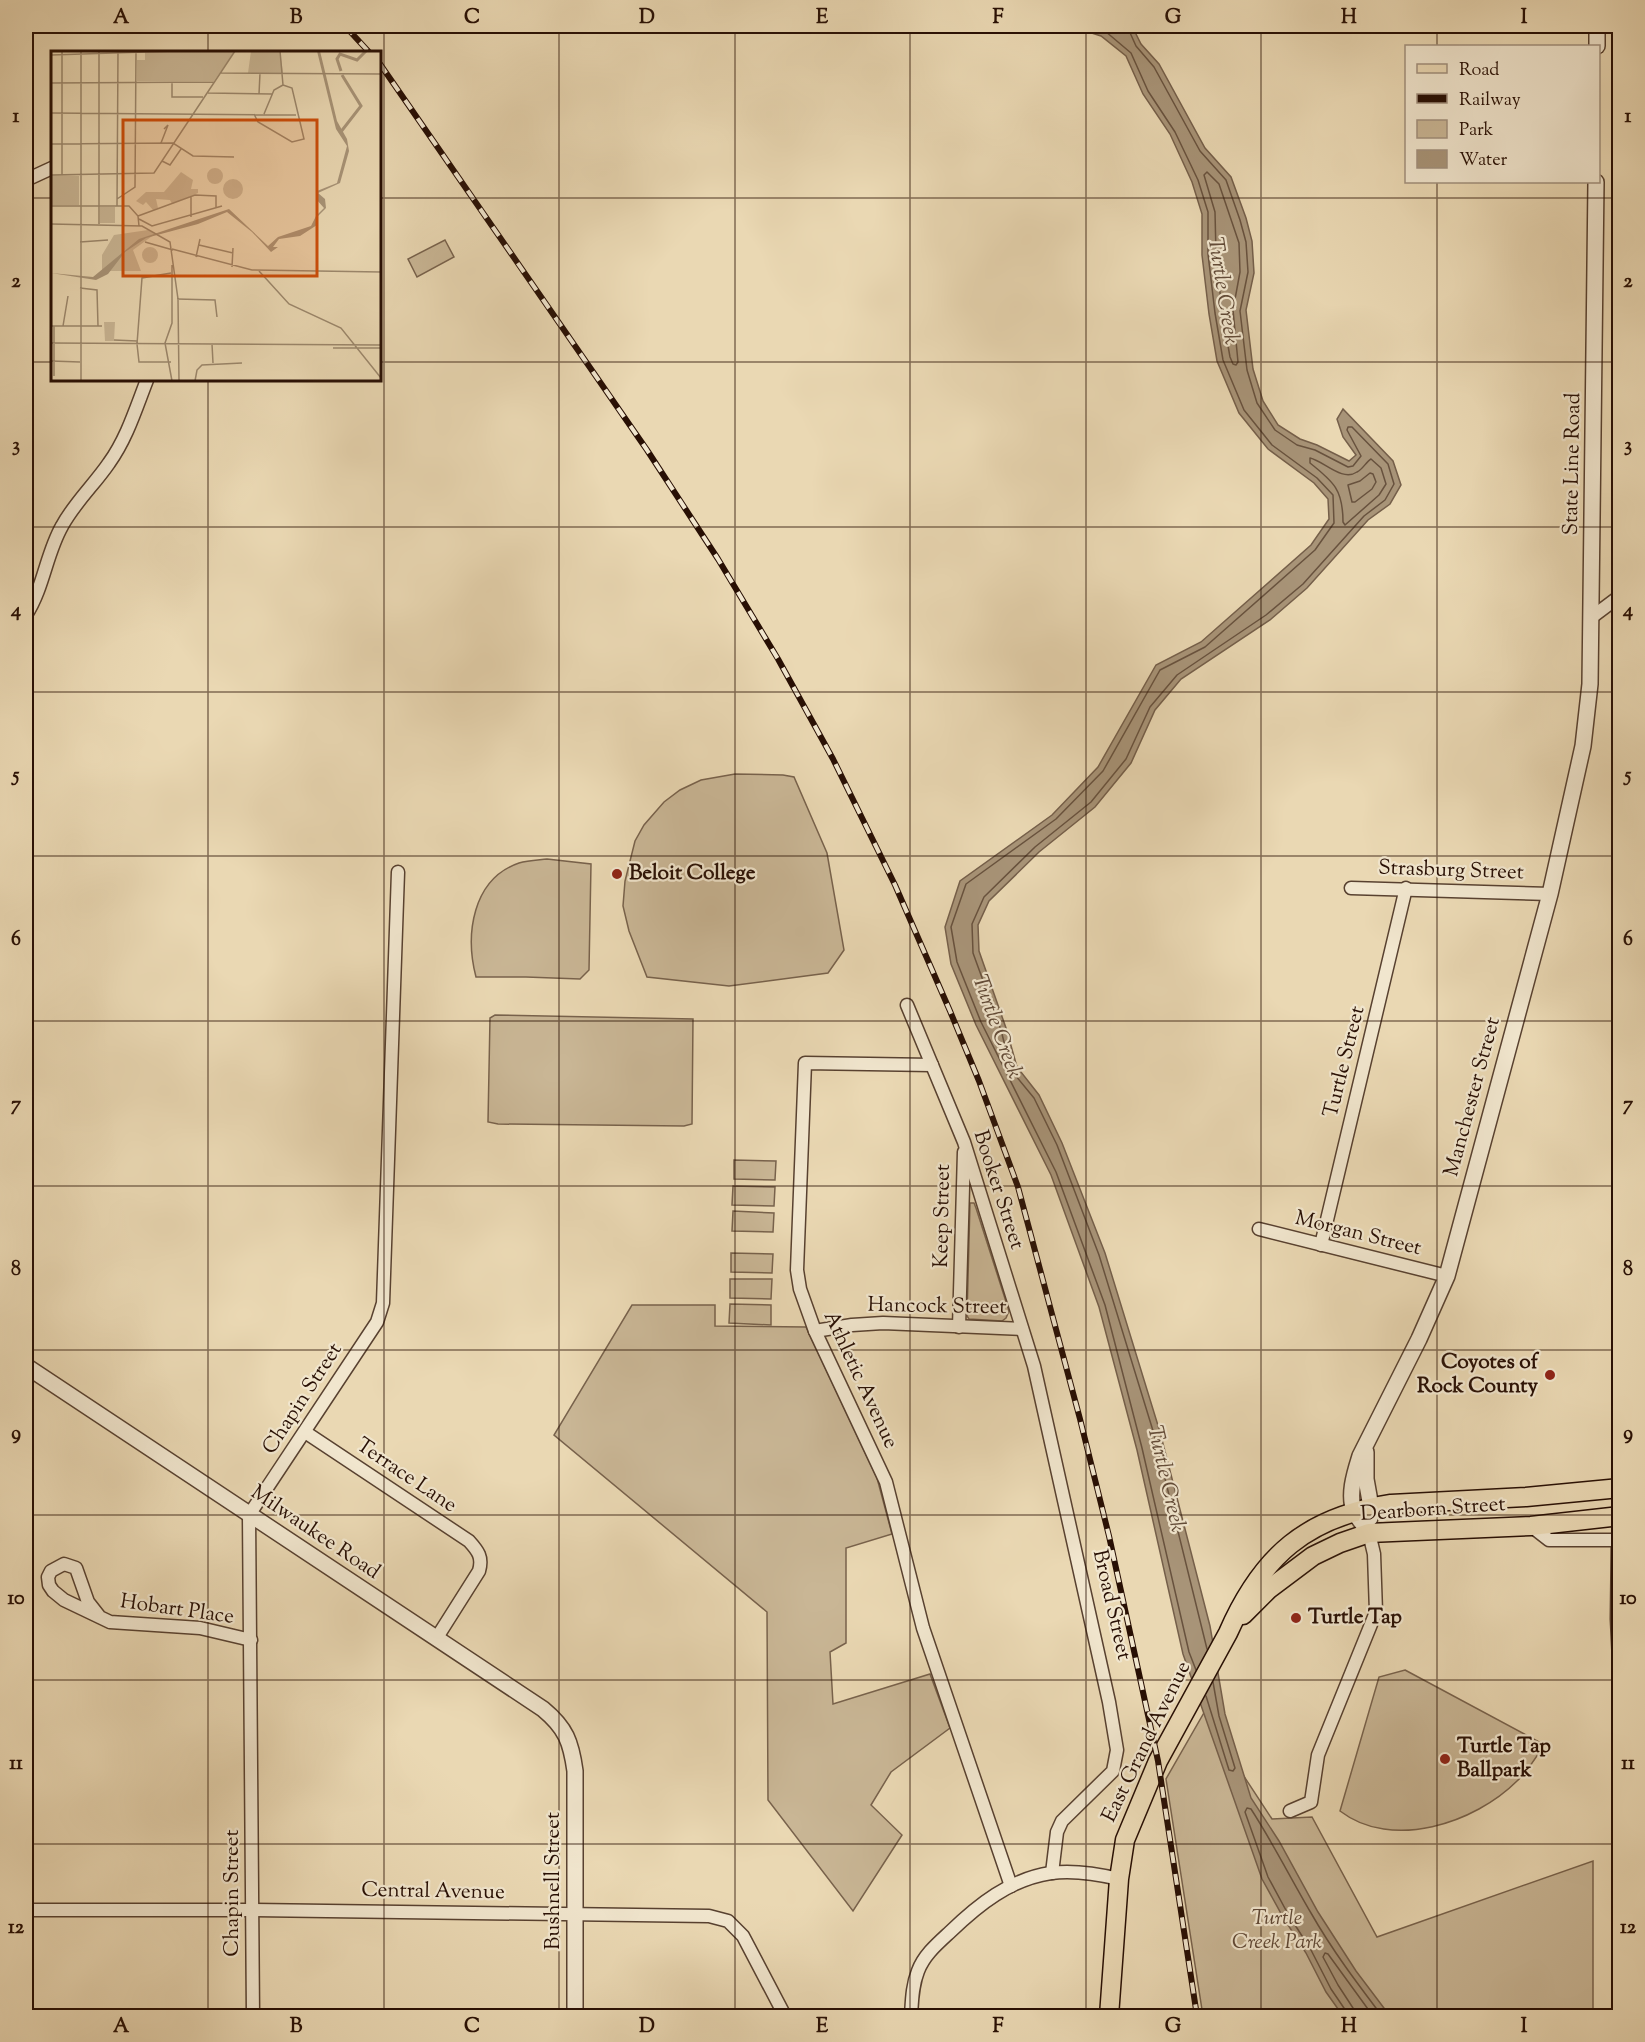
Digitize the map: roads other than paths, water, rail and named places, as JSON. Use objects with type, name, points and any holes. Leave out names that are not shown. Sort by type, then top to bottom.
[{"type":"main road","name":"Dearborn Street","points":[[1228,1632],[1252,1585],[1287,1545],[1327,1521],[1363,1509],[1391,1504],[1526,1497],[1620,1488]]},
{"type":"main road","name":"Dearborn Street","points":[[1228,1632],[1269,1588],[1313,1556],[1369,1533],[1531,1526],[1620,1516]]},
{"type":"main road","name":"East Grand Avenue","points":[[1119,1879],[1125,1840],[1158,1761],[1228,1632]]},
{"type":"main road","points":[[1109,2016],[1119,1879]]},
{"type":"street","points":[[1597,26],[1597,45]]},
{"type":"street","points":[[26,180],[51,168]]},
{"type":"street","name":"State Line Road","points":[[1582,746],[1590,684],[1592,617],[1596,183]]},
{"type":"street","points":[[26,615],[44,579],[61,528],[75,505],[123,442],[147,381]]},
{"type":"street","points":[[1592,617],[1620,596]]},
{"type":"street","name":"Manchester Street","points":[[1369,1533],[1363,1509],[1366,1445],[1419,1339],[1447,1276],[1550,894],[1582,746]]},
{"type":"street","name":"Chapin Street","points":[[253,2016],[249,1515],[377,1322],[382,1303],[398,872]]},
{"type":"street","name":"Strasburg Street","points":[[1351,888],[1550,894]]},
{"type":"street","name":"Turtle Street","points":[[1321,1245],[1407,888]]},
{"type":"street","points":[[907,1005],[932,1065]]},
{"type":"street","name":"Athletic Avenue","points":[[932,1065],[805,1064],[798,1270],[800,1289],[816,1331],[886,1482],[923,1628],[1011,1886]]},
{"type":"street","name":"Booker Street","points":[[932,1065],[964,1142],[1022,1329]]},
{"type":"street","name":"Keep Street","points":[[959,1327],[964,1142]]},
{"type":"street","name":"Morgan Street","points":[[1259,1229],[1447,1276]]},
{"type":"street","name":"Hancock Street","points":[[816,1331],[883,1323],[1022,1329]]},
{"type":"street","name":"Broad Street","points":[[1022,1329],[1034,1366],[1096,1639],[1118,1750],[1113,1770],[1062,1821],[1057,1832],[1052,1873]]},
{"type":"street","name":"Milwaukee Road","points":[[26,1366],[543,1709],[558,1721],[571,1746]]},
{"type":"street","name":"Terrace Lane","points":[[305,1432],[469,1541],[480,1556],[482,1562],[479,1571],[436,1638]]},
{"type":"street","points":[[1531,1526],[1550,1540],[1619,1540],[1617,1619],[1620,1682]]},
{"type":"street","points":[[1290,1811],[1311,1802],[1318,1755],[1376,1612],[1374,1554],[1369,1533]]},
{"type":"street","name":"Hobart Place","points":[[99,1616],[88,1602],[76,1568],[64,1563],[51,1571],[48,1576],[49,1585],[53,1591],[64,1600],[110,1622],[200,1628],[251,1640]]},
{"type":"street","name":"Bushnell Street","points":[[571,1746],[576,1785],[575,2016]]},
{"type":"street","points":[[911,2016],[918,1971],[933,1948],[984,1902],[1011,1886],[1052,1873],[1096,1874],[1119,1879]]},
{"type":"street","name":"Central Avenue","points":[[26,1910],[253,1910],[709,1916],[728,1921],[743,1936],[785,2016]]},
{"type":"water","name":"Turtle Creek","points":[[1050,26],[1132,26],[1141,44],[1159,64],[1205,148],[1231,177],[1246,218],[1252,241],[1254,273],[1246,310],[1253,369],[1263,401],[1278,425],[1300,439],[1349,461],[1356,455],[1343,437],[1337,419],[1343,409],[1393,461],[1401,485],[1390,504],[1368,520],[1307,588],[1270,620],[1181,679],[1155,710],[1131,763],[1095,807],[1039,852],[989,901],[978,925],[979,951],[1017,1067],[1039,1095],[1062,1143],[1105,1253],[1160,1432],[1210,1626],[1225,1714],[1251,1798],[1279,1841],[1318,1912],[1356,1971],[1390,2016],[1343,2016],[1326,1992],[1306,1953],[1262,1879],[1183,1654],[1137,1450],[1099,1307],[1051,1175],[976,1025],[951,964],[945,927],[960,881],[1052,815],[1098,767],[1156,665],[1201,642],[1311,545],[1329,519],[1328,499],[1314,483],[1268,449],[1239,413],[1217,361],[1202,255],[1202,214],[1192,182],[1170,134],[1143,94],[1126,56],[1101,36],[1073,27]]},
{"type":"railway","points":[[345,26],[368,51]]},
{"type":"railway","points":[[381,65],[647,450],[718,559],[778,659],[833,759],[895,885],[950,1011],[979,1081],[1018,1187],[1109,1536],[1158,1761],[1197,2016]]},
{"type":"place","name":"Beloit College","points":[[617,874]]},
{"type":"place","name":"Coyotes of Rock County","points":[[1550,1375]]},
{"type":"place","name":"Turtle Tap","points":[[1296,1618]]},
{"type":"place","name":"Turtle Tap Ballpark","points":[[1445,1759]]},
{"type":"park label","name":"Turtle Creek Park","points":[[1277,1931]]}]
